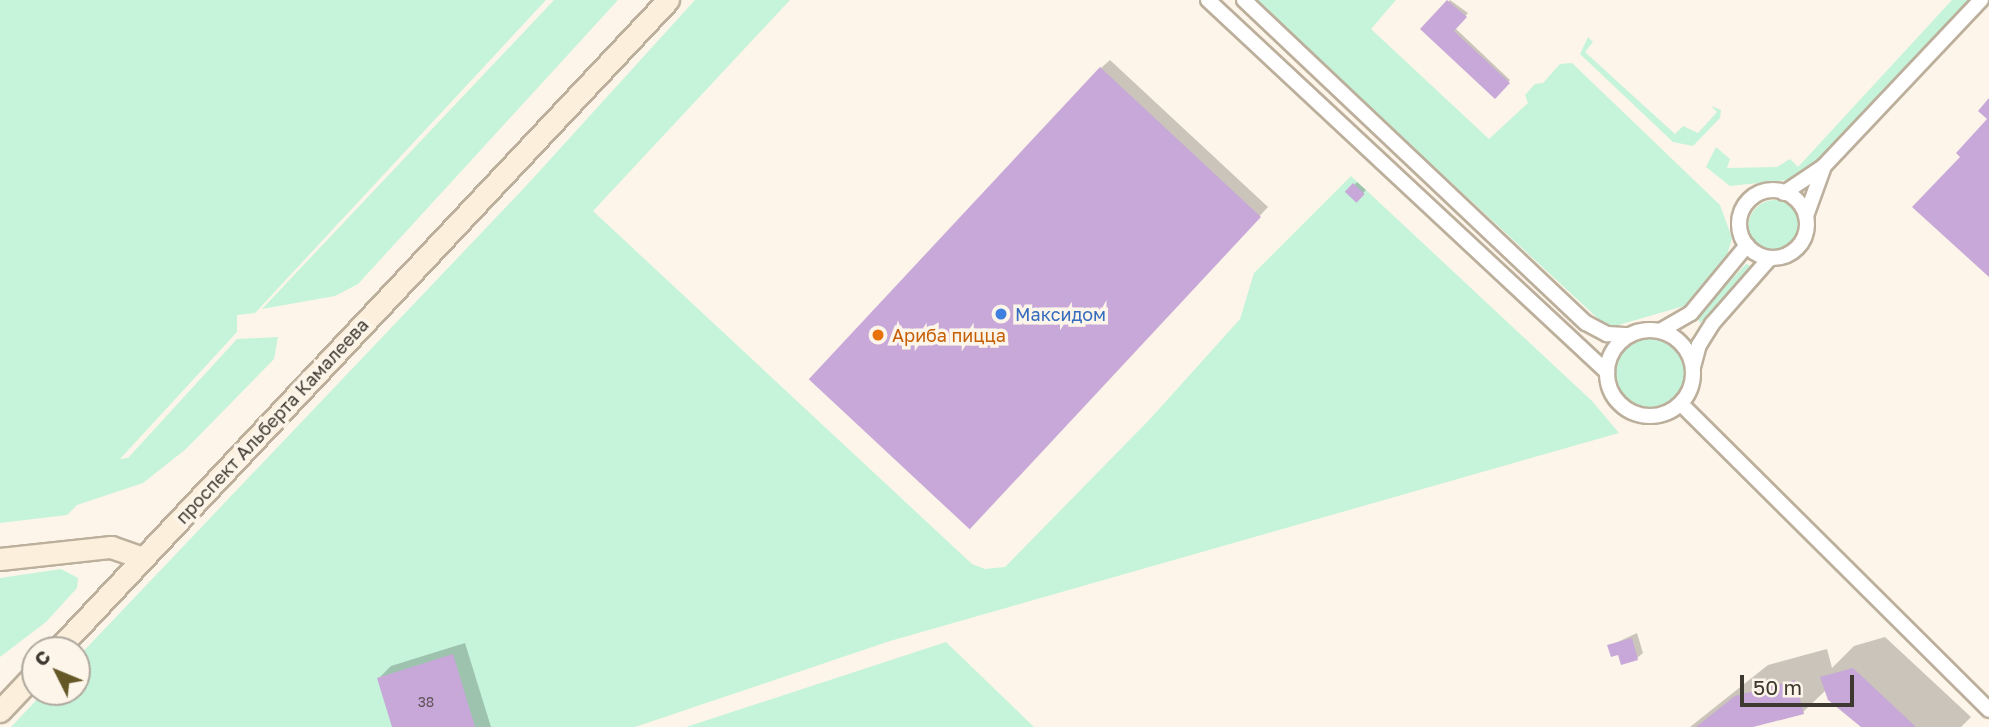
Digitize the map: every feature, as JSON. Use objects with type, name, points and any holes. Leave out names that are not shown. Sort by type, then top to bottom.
[{"type":"main road","name":"проспект Альберта Камалеева","points":[[70,636],[668,0]]},
{"type":"main road","points":[[0,559],[111,547],[143,558]]},
{"type":"main road","points":[[0,711],[21,689]]},
{"type":"street","points":[[1208,0],[1607,372]]},
{"type":"street","points":[[1244,0],[1586,323],[1607,334],[1629,335],[1660,331],[1691,313],[1747,245]]},
{"type":"street","points":[[1784,192],[1823,167],[1981,0]]},
{"type":"street","points":[[1806,216],[1795,198],[1784,192],[1765,191],[1747,203],[1740,222],[1747,245],[1770,258],[1781,258],[1799,246],[1823,167]]},
{"type":"street","points":[[1629,335],[1614,349],[1607,372],[1612,394],[1631,412],[1661,415],[1681,404],[1688,393],[1699,345],[1712,324],[1770,258]]},
{"type":"street","points":[[1660,331],[1680,342],[1693,367]]},
{"type":"street","points":[[1681,404],[1989,710]]},
{"type":"green space","points":[[0,0],[546,0],[255,313],[237,315],[237,332],[120,459],[128,458],[237,339],[278,337],[274,359],[186,449],[143,483],[77,505],[67,515],[0,523]]},
{"type":"green space","points":[[554,0],[618,0],[358,284],[335,296],[262,309]]},
{"type":"green space","points":[[695,0],[790,0],[593,211],[972,564],[985,569],[1005,567],[1151,418],[1240,319],[1254,273],[1351,176],[1592,401],[1619,433],[890,641],[635,727],[11,727],[31,706],[91,706],[91,643],[526,186]]},
{"type":"green space","points":[[1254,0],[1396,0],[1371,29],[1489,139],[1528,103],[1525,95],[1535,84],[1543,83],[1560,64],[1572,63],[1720,205],[1732,238],[1726,259],[1684,306],[1615,326],[1605,325]]},
{"type":"green space","points":[[1952,0],[1968,0],[1805,178],[1730,186],[1706,167],[1716,147],[1730,159],[1727,168],[1777,167],[1790,159],[1798,167]]},
{"type":"green space","points":[[1588,37],[1593,42],[1585,52],[1675,134],[1683,126],[1698,133],[1717,112],[1711,106],[1721,110],[1720,118],[1693,146],[1673,142],[1580,54]]},
{"type":"green space","points":[[1775,200],[1794,208],[1802,227],[1794,246],[1775,254],[1756,246],[1748,227],[1756,208]]},
{"type":"green space","points":[[1746,264],[1756,268],[1700,323],[1697,316]]},
{"type":"green space","points":[[1650,336],[1664,339],[1676,347],[1684,359],[1687,373],[1684,387],[1676,399],[1664,407],[1650,410],[1636,407],[1624,399],[1616,387],[1613,373],[1616,359],[1624,347],[1636,339]]},
{"type":"green space","points":[[61,569],[78,578],[77,588],[46,622],[28,636],[21,636],[21,641],[0,657],[0,578]]},
{"type":"green space","points":[[946,642],[1034,727],[686,727]]},
{"type":"building","points":[[1447,0],[1467,17],[1454,31],[1510,83],[1495,99],[1420,29]]},
{"type":"building","points":[[1100,67],[1261,217],[970,529],[809,379]]},
{"type":"building","points":[[1989,98],[1989,277],[1912,207],[1960,157],[1956,153],[1987,119],[1978,111]]},
{"type":"building","points":[[1353,183],[1365,194],[1357,203],[1345,192]]},
{"type":"building","points":[[1632,638],[1638,660],[1621,665],[1618,655],[1611,657],[1607,645]]},
{"type":"building","points":[[453,654],[475,727],[392,727],[377,678]]},
{"type":"building","points":[[1853,668],[1916,727],[1861,727],[1828,700],[1820,677]]},
{"type":"building","points":[[1795,680],[1804,714],[1753,727],[1696,727],[1735,696]]},
{"type":"place","name":"Максидом","points":[[1001,314]]},
{"type":"place","name":"Ариба пицца","points":[[878,335]]}]
